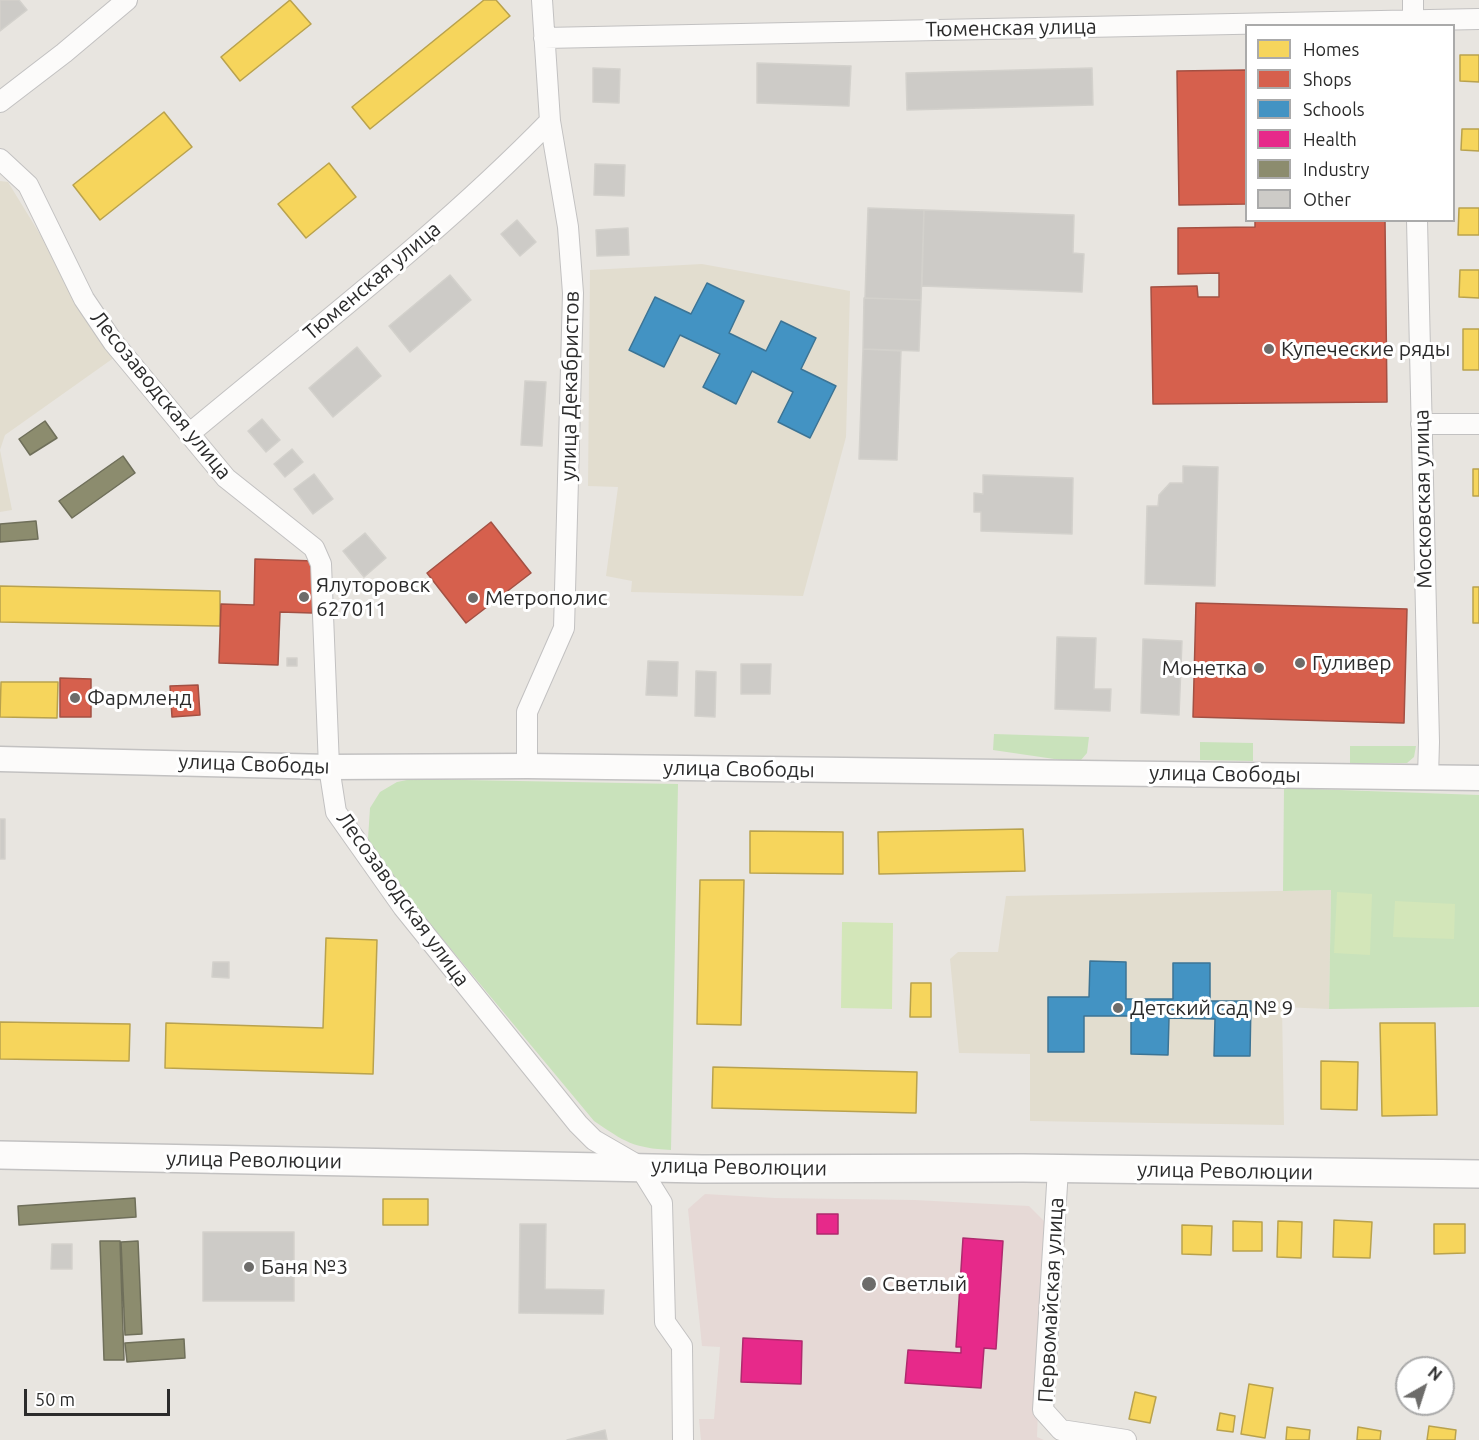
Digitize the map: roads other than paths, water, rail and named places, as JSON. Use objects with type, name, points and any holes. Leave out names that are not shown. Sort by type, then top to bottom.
[{"type":"main road","name":"улица Революции","points":[[0,1155],[702,1168],[1479,1174]]},
{"type":"street","points":[[0,102],[128,0]]},
{"type":"street","name":"улица Декабристов","points":[[527,766],[527,712],[564,628],[573,293],[568,227],[550,121],[542,0]]},
{"type":"street","name":"Тюменская улица","points":[[544,38],[1413,15],[1479,19]]},
{"type":"street","name":"Тюменская улица","points":[[189,434],[431,232],[525,147],[550,121]]},
{"type":"street","name":"Лесозаводская улица","points":[[0,159],[28,185],[84,299],[113,342],[226,478],[290,526],[314,548],[321,564],[328,767],[336,812],[403,907],[578,1124],[594,1140],[639,1166],[662,1203],[665,1322],[682,1346],[683,1440]]},
{"type":"street","name":"Московская улица","points":[[1417,222],[1428,777]]},
{"type":"street","points":[[1421,424],[1479,424]]},
{"type":"street","name":"улица Свободы","points":[[0,759],[328,767],[527,766],[1479,778]]},
{"type":"street","name":"Первомайская улица","points":[[1058,1169],[1043,1410],[1061,1430],[1126,1440]]},
{"type":"place","name":"Купеческие ряды","points":[[1269,349]]},
{"type":"place","name":"Ялуторовск 627011","points":[[304,597]]},
{"type":"place","name":"Метрополис","points":[[473,598]]},
{"type":"place","name":"Гуливер","points":[[1300,663]]},
{"type":"place","name":"Монетка","points":[[1259,668]]},
{"type":"place","name":"Фармленд","points":[[75,698]]},
{"type":"place","name":"Детский сад № 9","points":[[1118,1008]]},
{"type":"place","name":"Баня №3","points":[[249,1267]]},
{"type":"place","name":"Светлый","points":[[869,1284]]}]
